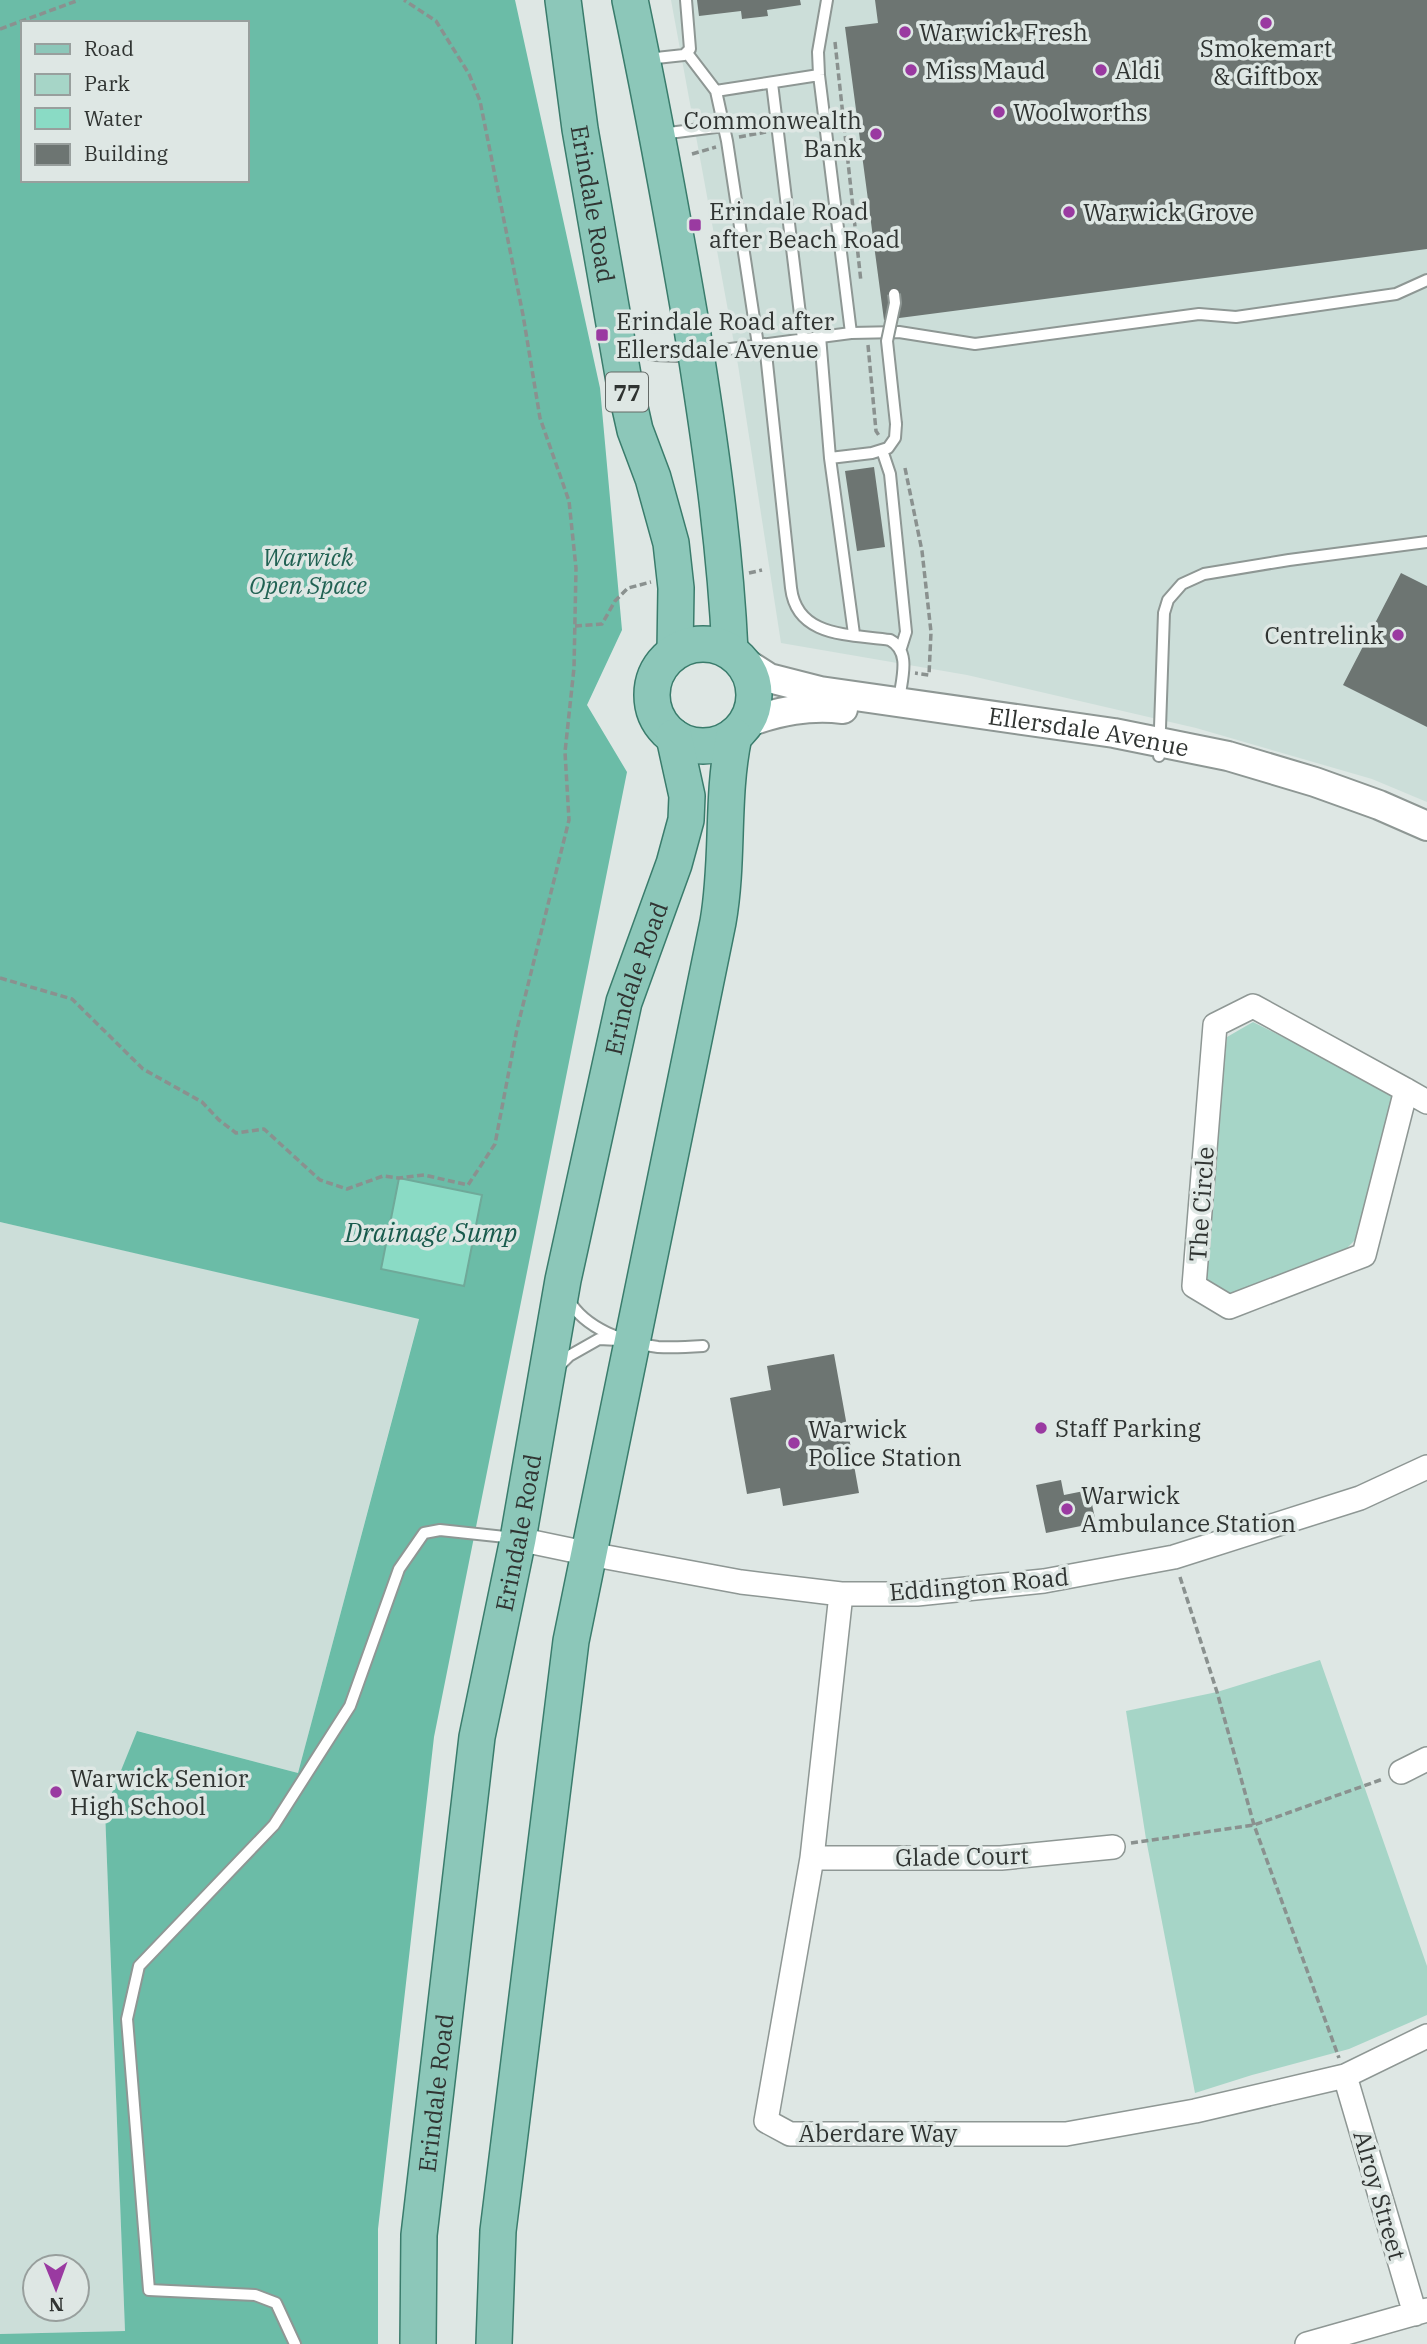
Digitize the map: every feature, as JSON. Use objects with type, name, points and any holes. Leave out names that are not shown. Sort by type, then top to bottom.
[{"type":"main road","points":[[548,0],[550,11],[572,60]]},
{"type":"main road","name":"Erindale Road","points":[[418,2344],[419,2235],[477,1738],[518,1539],[563,1280],[624,1002],[674,864],[686,820],[687,796],[674,737],[654,711],[652,694],[658,670],[675,652],[676,588],[671,543],[653,478],[635,430],[618,346],[580,129],[563,0]]},
{"type":"main road","points":[[494,2344],[498,2231],[571,1641],[724,886],[729,760],[740,729],[753,708],[755,692],[752,676],[737,656],[696,354],[658,134],[631,0]]},
{"type":"main road","points":[[675,652],[693,644],[712,644],[737,656]]},
{"type":"main road","points":[[674,737],[689,744],[704,746],[720,743],[740,729]]},
{"type":"street","name":"Ellersdale Avenue","points":[[737,656],[769,678],[788,684],[899,701],[1159,749],[1310,797],[1427,843]]},
{"type":"street","name":"Ellersdale Avenue","points":[[740,729],[790,709],[820,706],[1228,756],[1315,782],[1427,826]]},
{"type":"street","name":"The Circle","points":[[1406,1090],[1364,1255],[1229,1307],[1194,1286],[1215,1025],[1253,1006],[1406,1090],[1427,1102]]},
{"type":"street","name":"Eddington Road","points":[[518,1539],[741,1582],[841,1594],[917,1594],[1044,1581],[1174,1557],[1360,1498],[1427,1467]]},
{"type":"street","name":"Aberdare Way","points":[[841,1594],[812,1858],[766,2121],[790,2134],[1066,2133],[1195,2111],[1345,2076],[1427,2036]]},
{"type":"street","points":[[1401,1772],[1427,1759]]},
{"type":"street","name":"Glade Court","points":[[812,1858],[1001,1858],[1113,1847]]},
{"type":"street","name":"Alroy Street","points":[[1345,2076],[1421,2312]]},
{"type":"street","points":[[1307,2344],[1421,2312]]},
{"type":"lane","points":[[686,0],[691,44],[687,53]]},
{"type":"lane","points":[[827,0],[818,52],[819,75],[851,333]]},
{"type":"lane","points":[[643,59],[687,53]]},
{"type":"lane","points":[[687,53],[716,91],[724,126],[762,344],[792,597],[800,614],[812,625],[890,640],[901,649],[904,657],[899,701]]},
{"type":"lane","points":[[716,91],[819,75]]},
{"type":"lane","points":[[772,83],[803,339]]},
{"type":"lane","points":[[658,134],[724,126]]},
{"type":"lane","points":[[618,346],[655,355],[677,356],[851,333],[899,332],[975,344],[1199,314],[1236,317],[1396,294],[1427,280]]},
{"type":"lane","points":[[830,458],[885,449],[895,438],[896,424],[887,341],[895,303],[894,294]]},
{"type":"lane","points":[[820,337],[830,458],[854,634]]},
{"type":"lane","points":[[885,449],[890,474],[906,632],[901,649]]},
{"type":"lane","points":[[1159,749],[1164,612],[1168,600],[1182,584],[1190,578],[1216,572],[1427,542]]},
{"type":"lane","points":[[563,1280],[568,1301],[582,1318],[601,1330],[658,1347],[703,1346]]},
{"type":"lane","points":[[546,1379],[569,1356],[599,1339],[632,1341]]},
{"type":"lane","points":[[295,2344],[275,2303],[256,2295],[149,2290],[127,2018],[139,1966],[274,1825],[351,1706],[399,1569],[424,1533],[440,1530],[518,1539]]},
{"type":"path","points":[[22,21],[79,0]]},
{"type":"path","points":[[0,978],[72,999],[143,1069],[202,1102],[236,1133],[264,1129],[320,1180],[347,1189],[383,1176],[399,1178],[424,1175],[468,1185],[495,1144],[517,1028],[569,820],[565,752],[574,668],[576,568],[569,501],[540,418],[523,315],[480,101],[469,74],[436,21],[404,0]]},
{"type":"path","points":[[0,29],[21,21]]},
{"type":"path","points":[[834,34],[862,294]]},
{"type":"path","points":[[867,333],[876,431],[885,449],[907,471],[922,551],[931,632],[929,675],[902,672]]},
{"type":"path","points":[[575,626],[602,624],[615,601],[628,588],[640,586]]},
{"type":"path","points":[[1174,1557],[1217,1692],[1254,1825],[1345,2076]]},
{"type":"path","points":[[1113,1847],[1146,1839],[1254,1825],[1401,1772]]},
{"type":"shaded area","points":[[671,0],[1427,0],[1427,802],[1372,779],[1196,728],[967,675],[781,643],[738,365]]},
{"type":"shaded area","name":"Warwick Senior High School","points":[[0,1222],[419,1318],[298,1773],[138,1731],[105,1810],[125,2331],[0,2334]]},
{"type":"green space","name":"Warwick Open Space","points":[[0,0],[515,0],[600,388],[622,630],[587,705],[627,772],[434,1737],[378,2229],[378,2344],[0,2344],[0,2334],[125,2331],[105,1810],[137,1731],[298,1773],[419,1319],[0,1222]]},
{"type":"green space","points":[[1253,1022],[1394,1093],[1355,1240],[1344,1251],[1231,1294],[1210,1289],[1200,1279],[1227,1037]]},
{"type":"green space","points":[[1320,1660],[1427,1966],[1427,2015],[1349,2049],[1195,2093],[1146,1839],[1126,1711],[1217,1692]]},
{"type":"water","name":"Drainage Sump","points":[[399,1178],[482,1195],[464,1286],[381,1269]]},
{"type":"building","points":[[697,0],[800,0],[801,5],[767,10],[768,16],[742,19],[741,11],[699,16]]},
{"type":"building","name":"Warwick Grove","points":[[875,0],[1427,0],[1427,249],[884,320],[845,27],[878,23]]},
{"type":"building","points":[[874,467],[885,547],[857,551],[845,471]]},
{"type":"building","name":"Centrelink","points":[[1401,573],[1427,586],[1427,727],[1343,685]]},
{"type":"building","name":"Warwick Police Station","points":[[834,1354],[859,1493],[783,1506],[780,1488],[747,1494],[730,1398],[771,1390],[767,1366]]},
{"type":"building","name":"Warwick Ambulance Station","points":[[1061,1480],[1064,1495],[1089,1490],[1096,1523],[1046,1533],[1036,1485]]},
{"type":"place","name":"Smokemart & Giftbox","points":[[1266,23]]},
{"type":"place","name":"Warwick Fresh","points":[[905,32]]},
{"type":"place","name":"Miss Maud","points":[[911,70]]},
{"type":"place","name":"Aldi","points":[[1101,70]]},
{"type":"place","name":"Woolworths","points":[[999,112]]},
{"type":"place","name":"Commonwealth Bank","points":[[876,134]]},
{"type":"place","name":"Warwick Grove","points":[[1069,212]]},
{"type":"place","name":"Erindale Road after Beach Road","points":[[695,225]]},
{"type":"place","name":"Erindale Road after Ellersdale Avenue","points":[[602,335]]},
{"type":"place","name":"Centrelink","points":[[1398,635]]},
{"type":"place","name":"Staff Parking","points":[[1041,1428]]},
{"type":"place","name":"Warwick Police Station","points":[[794,1443]]},
{"type":"place","name":"Warwick Ambulance Station","points":[[1067,1509]]},
{"type":"place","name":"Warwick Senior High School","points":[[56,1792]]}]
